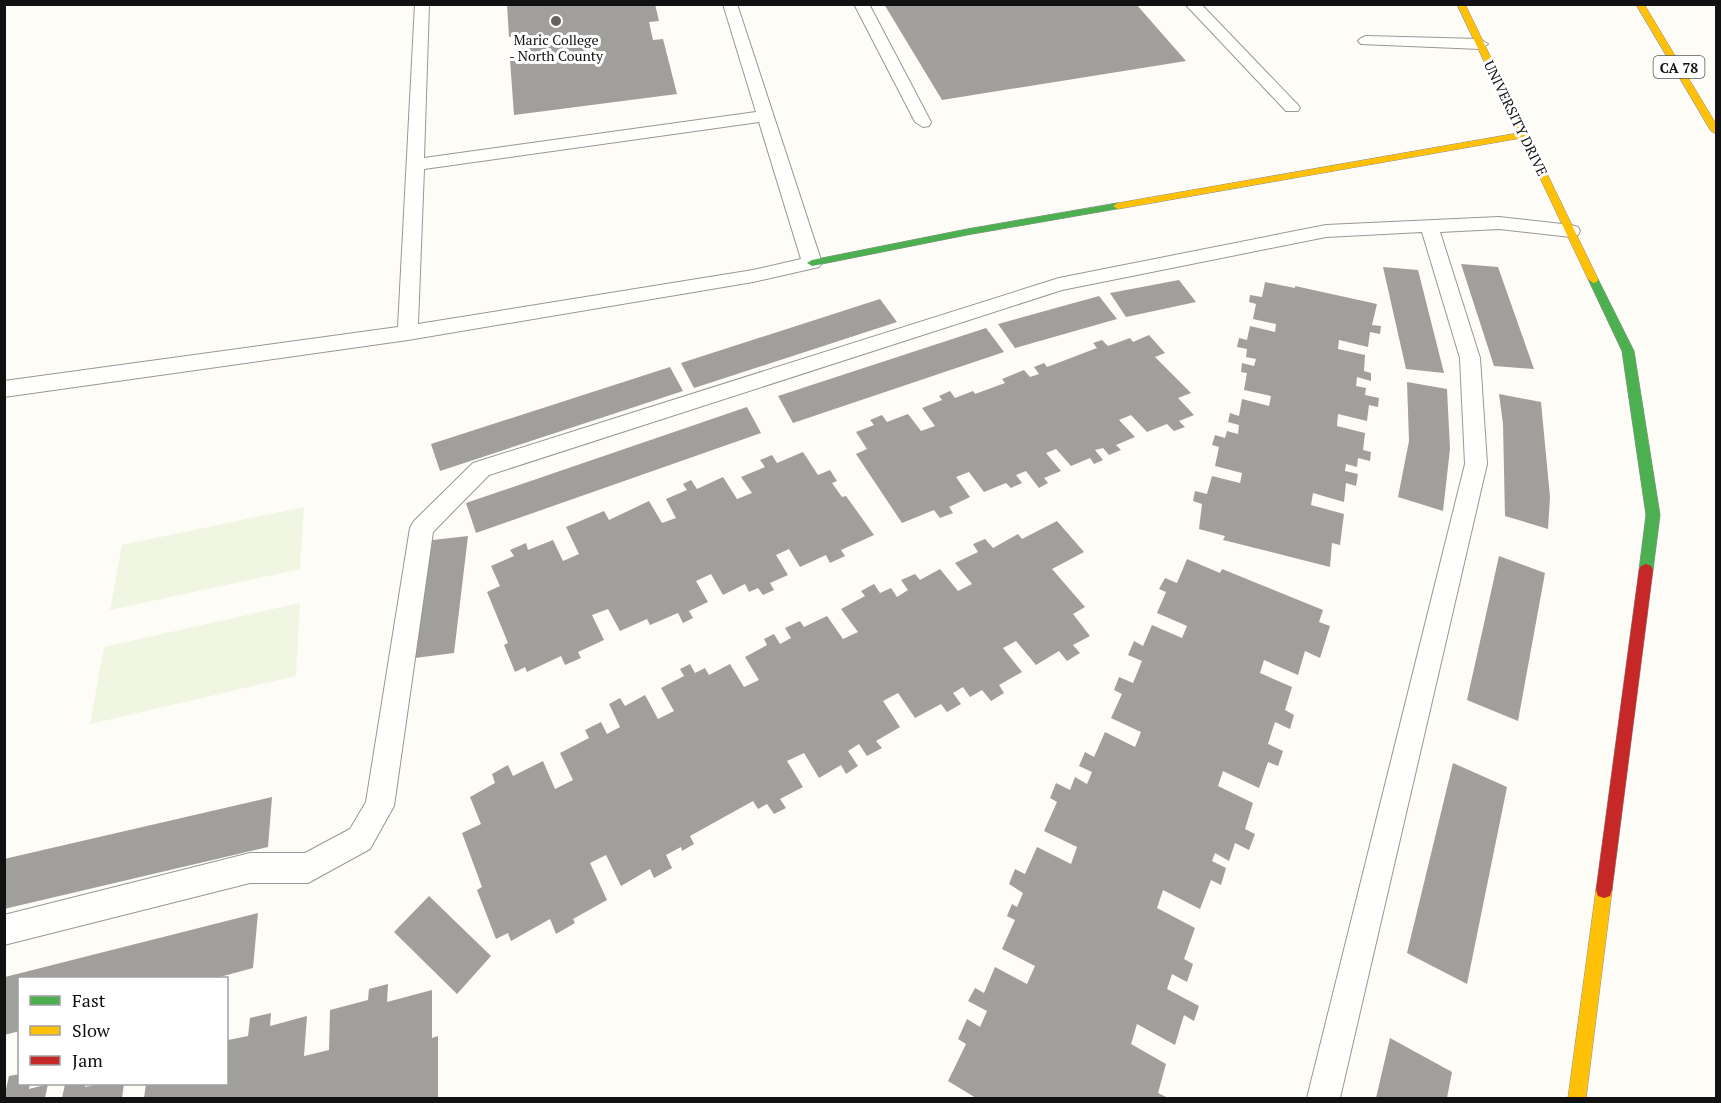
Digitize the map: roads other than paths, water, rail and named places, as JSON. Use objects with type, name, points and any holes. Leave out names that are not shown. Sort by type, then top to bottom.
[{"type":"main road","name":"UNIVERSITY DRIVE","points":[[1461,4],[1629,351],[1653,515],[1577,1098]]},
{"type":"main road","name":"CA 78","points":[[1640,4],[1716,131]]},
{"type":"main road","points":[[812,263],[967,232],[1524,135]]},
{"type":"lane","points":[[408,333],[422,4]]},
{"type":"lane","points":[[4,389],[408,333],[753,276],[812,263],[730,4]]},
{"type":"lane","points":[[861,4],[923,122]]},
{"type":"lane","points":[[1192,4],[1292,108]]},
{"type":"lane","points":[[1366,41],[1480,44]]},
{"type":"lane","points":[[414,165],[766,116]]},
{"type":"lane","points":[[4,930],[250,868],[308,868],[360,839],[380,806],[422,528],[481,469],[1059,284],[1326,231],[1499,223],[1571,231]]},
{"type":"lane","points":[[1324,1098],[1476,464],[1470,358],[1429,226]]},
{"type":"place","name":"Maric College - North County","points":[[556,21]]}]
